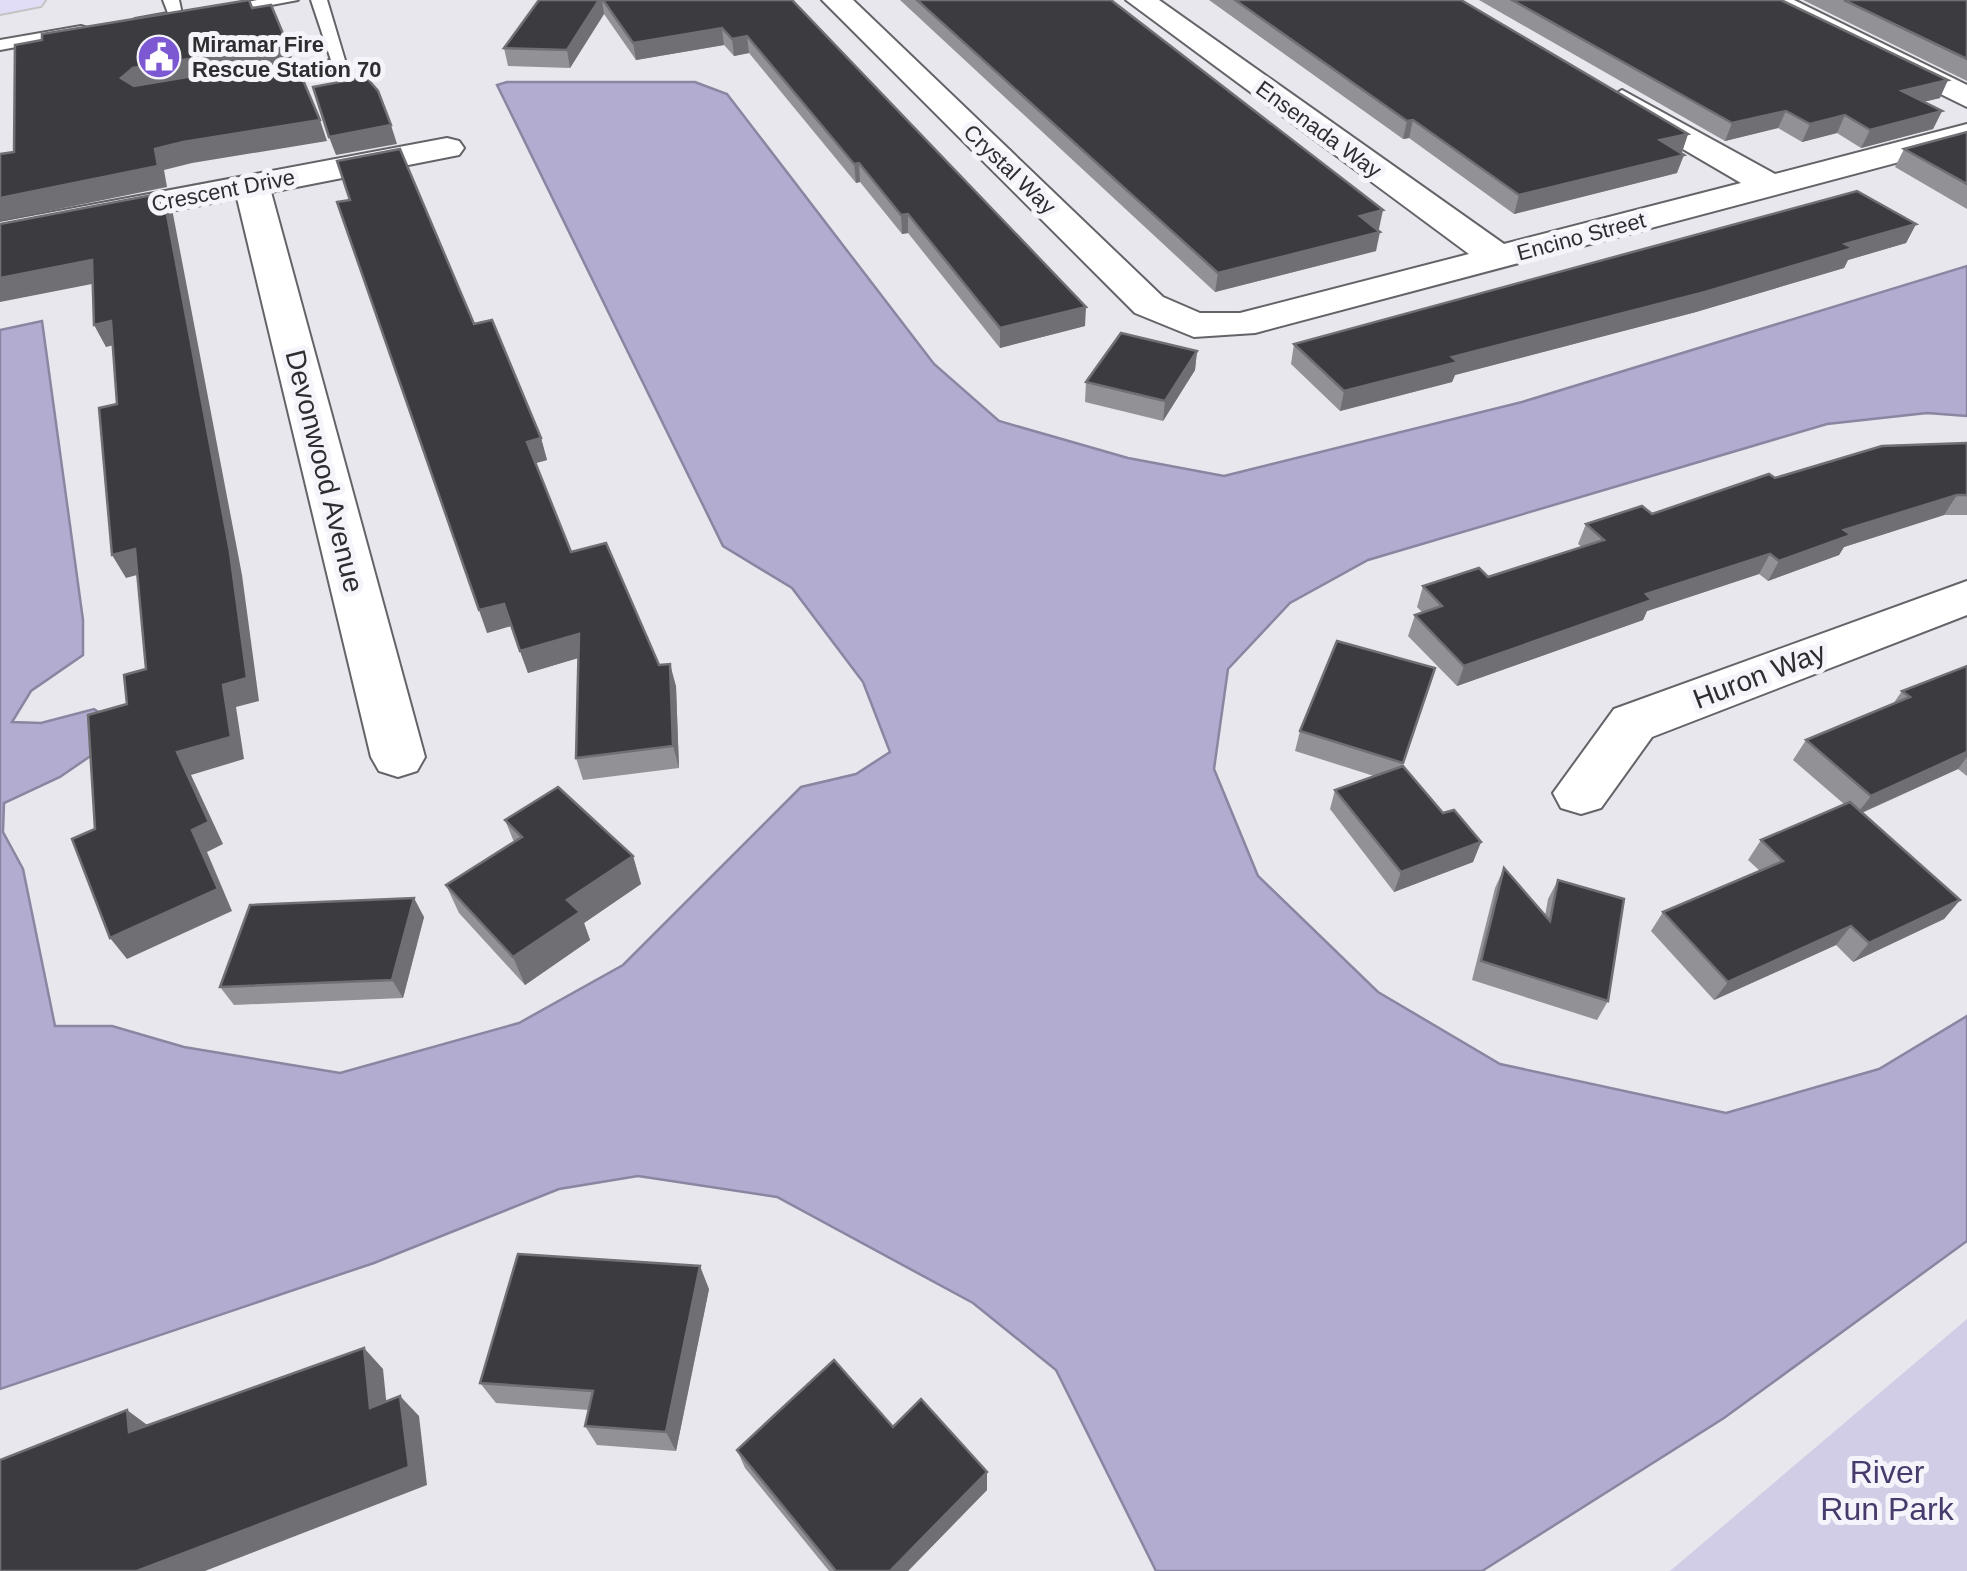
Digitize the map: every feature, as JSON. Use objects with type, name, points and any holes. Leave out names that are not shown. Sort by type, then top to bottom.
[{"type":"main road","points":[[0,5],[31,0]]},
{"type":"street","name":"Crystal Way","points":[[836,0],[1150,305],[1194,325]]},
{"type":"street","name":"Ensenada Way","points":[[1140,0],[1499,258]]},
{"type":"street","points":[[1780,1],[1967,97]]},
{"type":"street","points":[[1602,88],[1770,186]]},
{"type":"street","name":"Encino Street","points":[[1194,325],[1242,325],[1967,134]]},
{"type":"street","name":"Crescent Drive","points":[[0,233],[447,148]]},
{"type":"street","name":"Devonwood Avenue","points":[[252,184],[398,757]]},
{"type":"street","name":"Huron Way","points":[[1581,793],[1634,722],[1967,597]]},
{"type":"lane","points":[[128,24],[174,8],[290,0]]},
{"type":"lane","points":[[233,82],[342,63],[319,0]]},
{"type":"lane","points":[[0,45],[94,29]]},
{"type":"green space","name":"River Run Park","points":[[1967,1319],[1967,1571],[1670,1571]]},
{"type":"shaded area","points":[[695,82],[727,94],[934,364],[999,421],[1128,458],[1224,476],[1522,402],[1967,266],[1967,416],[1927,413],[1827,424],[1368,560],[1290,603],[1228,669],[1214,769],[1258,876],[1378,992],[1500,1064],[1726,1113],[1879,1069],[1967,1016],[1967,1241],[1724,1418],[1482,1571],[1156,1571],[1056,1370],[973,1303],[777,1197],[638,1176],[559,1189],[374,1263],[0,1389],[0,330],[42,321],[83,620],[83,655],[31,691],[12,722],[41,723],[94,709],[114,723],[105,746],[60,777],[4,803],[3,832],[23,869],[55,1026],[112,1026],[184,1047],[340,1073],[519,1023],[623,965],[801,787],[856,774],[890,752],[863,682],[792,588],[723,546],[497,85]]},
{"type":"building","points":[[249,0],[252,8],[271,5],[287,43],[133,68],[121,78],[134,86],[294,59],[320,120],[183,142],[155,149],[158,166],[0,198],[0,154],[14,152],[15,45],[42,40],[42,34]]},
{"type":"building","points":[[539,0],[599,0],[567,50],[504,48]]},
{"type":"building","points":[[603,0],[792,0],[1086,307],[1000,328],[908,214],[901,215],[859,163],[854,164],[747,36],[732,39],[722,28],[633,43]]},
{"type":"building","points":[[917,0],[1111,0],[1383,210],[1360,216],[1380,232],[1218,273]]},
{"type":"building","points":[[1235,0],[1461,0],[1688,134],[1660,140],[1684,155],[1519,195]]},
{"type":"building","points":[[1512,0],[1781,0],[1948,80],[1902,91],[1942,111],[1870,130],[1845,115],[1810,124],[1786,111],[1732,123]]},
{"type":"building","points":[[1844,0],[1967,0],[1967,59]]},
{"type":"building","points":[[366,77],[378,91],[391,125],[329,137],[313,87]]},
{"type":"building","points":[[1967,132],[1967,184],[1904,149]]},
{"type":"building","points":[[400,149],[474,324],[492,320],[541,438],[527,442],[571,552],[606,543],[659,665],[670,664],[673,746],[576,758],[579,634],[520,651],[504,604],[479,610],[337,202],[350,200],[337,161]]},
{"type":"building","points":[[1857,191],[1916,224],[1845,244],[1853,248],[1705,292],[1452,357],[1458,362],[1344,391],[1294,344]]},
{"type":"building","points":[[163,193],[230,552],[247,678],[223,685],[231,737],[177,752],[209,822],[192,830],[218,889],[110,938],[72,839],[95,829],[88,715],[127,704],[124,675],[146,669],[135,549],[112,555],[99,408],[117,404],[111,321],[94,325],[92,260],[0,278],[0,224]]},
{"type":"building","points":[[1121,333],[1197,351],[1165,401],[1086,382]]},
{"type":"building","points":[[1967,443],[1967,495],[1844,530],[1851,535],[1779,561],[1770,554],[1646,594],[1652,600],[1464,666],[1415,615],[1442,606],[1423,586],[1479,568],[1488,577],[1604,540],[1586,524],[1642,506],[1652,514],[1769,474],[1775,478],[1882,446]]},
{"type":"building","points":[[1337,641],[1435,668],[1403,763],[1300,731]]},
{"type":"building","points":[[1967,666],[1967,752],[1871,796],[1806,740],[1910,697],[1902,691]]},
{"type":"building","points":[[1403,766],[1443,813],[1454,810],[1481,842],[1401,872],[1335,790]]},
{"type":"building","points":[[558,787],[633,856],[567,900],[580,912],[513,957],[446,885],[522,837],[505,820]]},
{"type":"building","points":[[1850,802],[1960,900],[1869,943],[1851,926],[1728,982],[1663,912],[1783,861],[1761,840]]},
{"type":"building","points":[[1504,868],[1550,921],[1558,880],[1624,899],[1608,1001],[1481,961]]},
{"type":"building","points":[[414,898],[392,980],[220,987],[250,905]]},
{"type":"building","points":[[518,1254],[700,1266],[666,1432],[585,1426],[593,1391],[480,1383]]},
{"type":"building","points":[[364,1348],[370,1408],[400,1396],[409,1467],[137,1571],[0,1571],[0,1460],[127,1410],[129,1432]]},
{"type":"building","points":[[834,1360],[893,1427],[921,1399],[987,1472],[890,1571],[836,1571],[737,1450]]},
{"type":"place","name":"Miramar Fire Rescue Station 70","points":[[159,57]]}]
